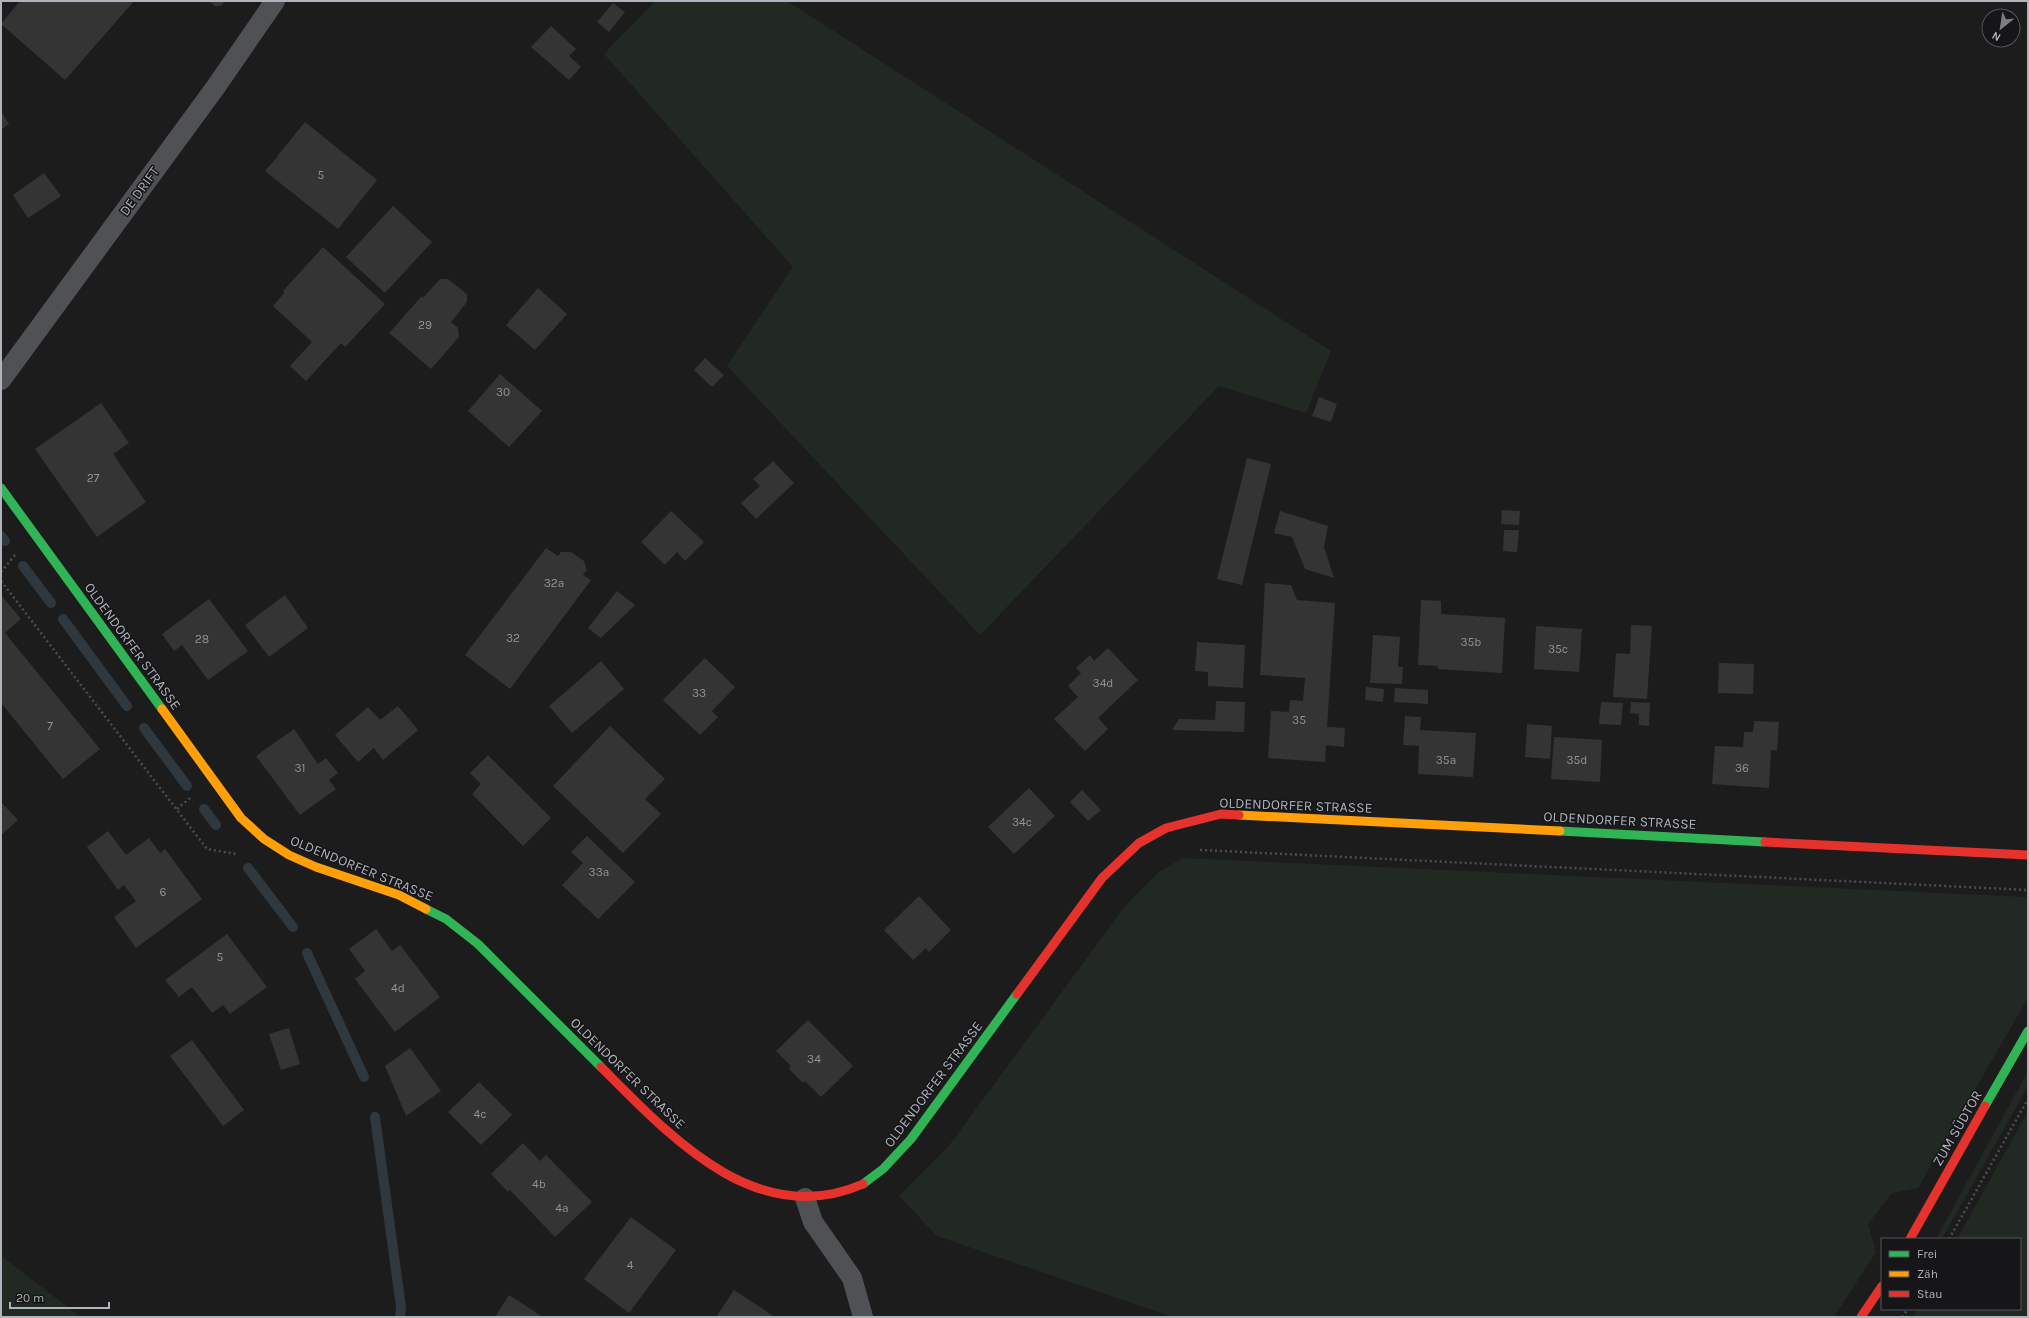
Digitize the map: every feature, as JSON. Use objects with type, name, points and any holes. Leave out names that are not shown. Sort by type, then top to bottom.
[{"type":"street","name":"OLDENDORFER STRASSE","points":[[1,488],[241,818],[264,839],[289,855],[316,867],[399,895],[446,919],[478,944],[664,1130],[697,1156],[736,1181],[771,1194],[805,1198],[834,1194],[867,1182],[897,1156],[924,1123],[1102,878],[1139,843],[1166,828],[1221,814],[2028,856]]},
{"type":"street","name":"ZUM SÜDTOR","points":[[1911,1238],[2028,1031]]},
{"type":"street","points":[[1861,1317],[1881,1287]]},
{"type":"lane","name":"DE DRIFT","points":[[1,380],[215,88],[275,1]]},
{"type":"lane","points":[[805,1198],[813,1222],[852,1278],[863,1317]]},
{"type":"path","points":[[1,581],[207,849],[238,854]]},
{"type":"path","points":[[1193,850],[2028,890]]},
{"type":"path","points":[[1950,1238],[2028,1099]]},
{"type":"shaded area","points":[[655,1],[787,1],[1331,351],[1306,413],[1219,386],[980,635],[727,366],[793,267],[604,54]]},
{"type":"shaded area","points":[[1183,858],[2028,897],[2028,998],[1918,1188],[1892,1193],[1868,1224],[1876,1252],[1834,1317],[1172,1317],[937,1236],[899,1196],[948,1147],[1125,906],[1160,871]]},
{"type":"shaded area","points":[[2028,1071],[2028,1086],[1943,1238],[1937,1238]]},
{"type":"shaded area","points":[[2028,1111],[2028,1317],[1913,1317],[1917,1310],[2021,1310],[2021,1238],[1958,1238]]},
{"type":"shaded area","points":[[1,1256],[81,1317],[1,1317]]},
{"type":"building","points":[[20,1],[134,1],[65,80],[1,24]]},
{"type":"building","points":[[209,1],[225,1],[221,6],[215,6]]},
{"type":"building","points":[[613,3],[625,12],[609,32],[597,22]]},
{"type":"building","points":[[551,26],[576,49],[569,56],[581,67],[569,80],[531,47]]},
{"type":"building","points":[[1,111],[9,124],[1,130]]},
{"type":"building","points":[[305,122],[377,180],[338,229],[265,171],[278,156],[278,153],[279,154]]},
{"type":"building","points":[[44,173],[61,196],[28,218],[13,195]]},
{"type":"building","points":[[393,206],[432,242],[385,293],[346,257]]},
{"type":"building","points":[[323,247],[385,304],[345,347],[341,343],[306,381],[290,366],[312,342],[273,306],[285,292],[283,291]]},
{"type":"building","points":[[440,279],[448,279],[467,294],[467,302],[451,322],[458,328],[459,337],[431,369],[389,333],[422,296],[423,298]]},
{"type":"building","points":[[538,288],[567,314],[535,350],[506,325]]},
{"type":"building","points":[[705,358],[724,375],[712,387],[694,370]]},
{"type":"building","points":[[500,374],[542,411],[509,447],[468,411]]},
{"type":"building","points":[[1319,397],[1337,404],[1331,422],[1312,416]]},
{"type":"building","points":[[101,403],[129,443],[113,454],[146,502],[97,537],[35,449]]},
{"type":"building","points":[[1247,458],[1271,464],[1242,585],[1217,579]]},
{"type":"building","points":[[773,461],[794,483],[756,519],[741,503],[760,486],[753,479]]},
{"type":"building","points":[[1502,510],[1520,511],[1519,525],[1501,524]]},
{"type":"building","points":[[671,511],[704,542],[685,561],[677,552],[665,565],[641,542]]},
{"type":"building","points":[[1280,511],[1328,526],[1324,547],[1334,578],[1305,569],[1292,537],[1274,533]]},
{"type":"building","points":[[1504,530],[1519,530],[1517,552],[1503,551]]},
{"type":"building","points":[[546,548],[558,556],[561,552],[571,552],[584,561],[587,570],[583,575],[591,580],[510,689],[465,655]]},
{"type":"building","points":[[1265,583],[1291,585],[1297,600],[1335,603],[1327,727],[1345,728],[1344,747],[1326,745],[1325,762],[1268,758],[1271,711],[1289,712],[1290,700],[1303,701],[1305,678],[1260,675]]},
{"type":"building","points":[[617,591],[635,605],[601,638],[588,628]]},
{"type":"building","points":[[1,595],[21,619],[5,633],[100,749],[63,779],[1,703]]},
{"type":"building","points":[[285,595],[308,628],[269,657],[245,625]]},
{"type":"building","points":[[209,599],[248,651],[208,680],[182,645],[174,651],[162,634]]},
{"type":"building","points":[[1421,600],[1441,601],[1441,614],[1505,618],[1502,673],[1438,669],[1438,666],[1418,665]]},
{"type":"building","points":[[1631,625],[1652,626],[1647,699],[1613,697],[1616,653],[1630,654]]},
{"type":"building","points":[[1536,626],[1582,629],[1579,672],[1534,669]]},
{"type":"building","points":[[1373,635],[1400,637],[1398,667],[1403,667],[1402,684],[1370,683]]},
{"type":"building","points":[[1197,642],[1245,645],[1243,688],[1208,686],[1208,672],[1195,671]]},
{"type":"building","points":[[1108,648],[1138,680],[1098,718],[1108,729],[1085,751],[1054,719],[1078,697],[1068,686],[1081,673],[1076,668],[1090,655],[1094,661]]},
{"type":"building","points":[[705,658],[735,687],[712,711],[718,717],[700,735],[663,700]]},
{"type":"building","points":[[601,661],[624,689],[572,733],[549,706]]},
{"type":"building","points":[[1719,663],[1754,664],[1753,694],[1718,693]]},
{"type":"building","points":[[1366,687],[1384,689],[1383,702],[1365,700]]},
{"type":"building","points":[[1395,688],[1428,690],[1428,704],[1394,702]]},
{"type":"building","points":[[1216,701],[1245,702],[1244,732],[1172,730],[1179,719],[1215,720]]},
{"type":"building","points":[[1601,702],[1623,703],[1621,725],[1599,724]]},
{"type":"building","points":[[1631,702],[1650,703],[1649,726],[1639,725],[1639,714],[1630,713]]},
{"type":"building","points":[[398,706],[418,730],[383,760],[374,748],[358,762],[335,735],[368,707],[380,720]]},
{"type":"building","points":[[1405,716],[1421,717],[1420,730],[1476,733],[1473,777],[1418,774],[1419,746],[1403,745]]},
{"type":"building","points":[[1754,721],[1779,722],[1777,751],[1771,750],[1769,788],[1712,784],[1715,746],[1743,747],[1744,732],[1753,732]]},
{"type":"building","points":[[1527,724],[1552,726],[1550,759],[1525,757]]},
{"type":"building","points":[[610,726],[665,779],[645,799],[661,814],[623,853],[553,786]]},
{"type":"building","points":[[294,729],[318,764],[326,758],[338,773],[329,780],[336,789],[300,815],[256,756]]},
{"type":"building","points":[[1554,737],[1602,740],[1600,782],[1551,779]]},
{"type":"building","points":[[488,755],[551,818],[523,846],[472,794],[481,784],[470,773]]},
{"type":"building","points":[[1029,788],[1055,816],[1014,854],[988,827]]},
{"type":"building","points":[[1082,790],[1101,810],[1088,821],[1070,802]]},
{"type":"building","points":[[1,802],[18,820],[1,835]]},
{"type":"building","points":[[108,831],[126,855],[149,838],[160,853],[165,849],[202,899],[136,948],[114,917],[136,901],[124,885],[118,890],[87,847]]},
{"type":"building","points":[[587,836],[635,882],[598,919],[562,885],[583,863],[571,852]]},
{"type":"building","points":[[919,896],[951,930],[929,952],[926,948],[913,960],[884,930]]},
{"type":"building","points":[[376,929],[392,951],[400,945],[440,997],[395,1032],[355,979],[365,971],[349,949]]},
{"type":"building","points":[[227,934],[267,987],[230,1014],[223,1005],[212,1013],[192,987],[179,997],[165,980]]},
{"type":"building","points":[[808,1020],[853,1066],[821,1097],[805,1081],[803,1083],[789,1069],[791,1066],[776,1051]]},
{"type":"building","points":[[289,1028],[300,1064],[281,1070],[269,1034]]},
{"type":"building","points":[[192,1040],[244,1110],[223,1126],[170,1056]]},
{"type":"building","points":[[410,1048],[441,1091],[406,1116],[385,1066]]},
{"type":"building","points":[[479,1082],[512,1115],[481,1145],[448,1112]]},
{"type":"building","points":[[523,1143],[540,1161],[546,1155],[592,1202],[555,1237],[510,1190],[508,1192],[491,1174]]},
{"type":"building","points":[[631,1217],[676,1250],[629,1313],[584,1279]]},
{"type":"building","points":[[734,1290],[775,1317],[716,1317]]},
{"type":"building","points":[[509,1295],[543,1317],[495,1317]]},
{"type":"waterway","points":[[1,536],[5,541]]},
{"type":"waterway","points":[[23,566],[51,603]]},
{"type":"waterway","points":[[63,619],[127,706]]},
{"type":"waterway","points":[[144,728],[187,786]]},
{"type":"waterway","points":[[204,809],[216,825]]},
{"type":"waterway","points":[[248,868],[293,927]]},
{"type":"waterway","points":[[307,953],[364,1077]]},
{"type":"waterway","points":[[375,1117],[401,1307],[400,1317]]},
{"type":"traffic: fast","points":[[1,488],[162,709]]},
{"type":"traffic: fast","points":[[1560,831],[1765,842]]},
{"type":"traffic: fast","points":[[426,909],[446,919],[478,944],[601,1067]]},
{"type":"traffic: fast","points":[[863,1184],[883,1169],[911,1139],[1017,994]]},
{"type":"traffic: fast","points":[[1985,1106],[2028,1031]]},
{"type":"traffic: slow","points":[[162,709],[241,818],[264,839],[289,855],[316,867],[399,895],[426,909]]},
{"type":"traffic: slow","points":[[1239,815],[1560,831]]},
{"type":"traffic: jam","points":[[1017,994],[1102,878],[1139,843],[1166,828],[1221,814],[1239,815]]},
{"type":"traffic: jam","points":[[1765,842],[2028,855]]},
{"type":"traffic: jam","points":[[601,1067],[656,1121],[686,1147],[718,1169],[751,1186],[787,1195],[824,1195],[863,1184]]},
{"type":"traffic: jam","points":[[1911,1238],[1985,1106]]},
{"type":"traffic: jam","points":[[1861,1317],[1881,1287]]}]
